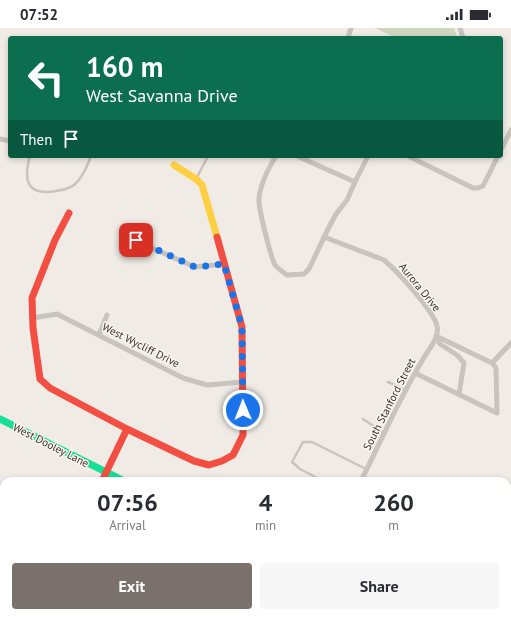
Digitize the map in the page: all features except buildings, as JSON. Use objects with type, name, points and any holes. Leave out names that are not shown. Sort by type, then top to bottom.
[{"type":"street","points":[[503,146],[511,130]]},
{"type":"street","points":[[275,158],[261,189],[259,200],[265,230],[276,265],[287,276],[304,274],[309,269],[336,214],[347,200],[367,158]]},
{"type":"street","points":[[301,158],[355,182]]},
{"type":"street","points":[[412,158],[473,188],[483,186],[497,158]]},
{"type":"street","points":[[69,213],[55,240],[32,298],[32,318],[40,379],[50,388],[127,429],[194,461],[209,465],[222,461],[233,455],[243,435],[242,327],[202,185],[196,179],[174,165]]},
{"type":"street","name":"Aurora Drive","points":[[324,237],[374,255],[392,266],[427,308],[437,325],[436,336]]},
{"type":"street","points":[[136,240],[195,267],[224,264]]},
{"type":"street","name":"West Wycliff Drive","points":[[32,318],[57,314],[183,378],[207,385],[243,382]]},
{"type":"street","points":[[99,335],[107,315]]},
{"type":"street","points":[[414,373],[497,413],[496,368],[492,363],[436,336]]},
{"type":"street","points":[[436,336],[440,344],[457,354],[464,363],[459,394]]},
{"type":"street","name":"South Stanford Street","points":[[363,477],[414,373],[436,336]]},
{"type":"street","points":[[492,363],[511,343]]},
{"type":"street","name":"West Dooley Lane","points":[[0,419],[115,477]]},
{"type":"street","points":[[104,477],[127,429]]},
{"type":"lane","points":[[30,158],[27,176],[30,186],[36,192],[45,193],[62,190],[78,182],[90,158]]},
{"type":"lane","points":[[196,179],[207,158]]},
{"type":"lane","points":[[388,382],[406,390]]},
{"type":"lane","points":[[363,419],[384,434]]},
{"type":"lane","points":[[315,477],[300,469],[292,462],[303,442],[312,442],[367,470]]},
{"type":"green space","points":[[375,28],[454,28],[456,36],[392,36]]},
{"type":"traffic: fast","points":[[0,419],[116,477]]},
{"type":"traffic: slow","points":[[174,165],[196,179],[202,185],[217,237]]},
{"type":"traffic: jam","points":[[69,213],[55,240],[32,298],[33,328],[40,379],[50,388],[127,429],[104,477]]},
{"type":"traffic: jam","points":[[127,429],[194,461],[209,465],[222,461],[233,455],[243,435],[242,327],[217,237]]},
{"type":"route","points":[[136,240],[195,267],[224,264],[242,327],[243,410]]}]
